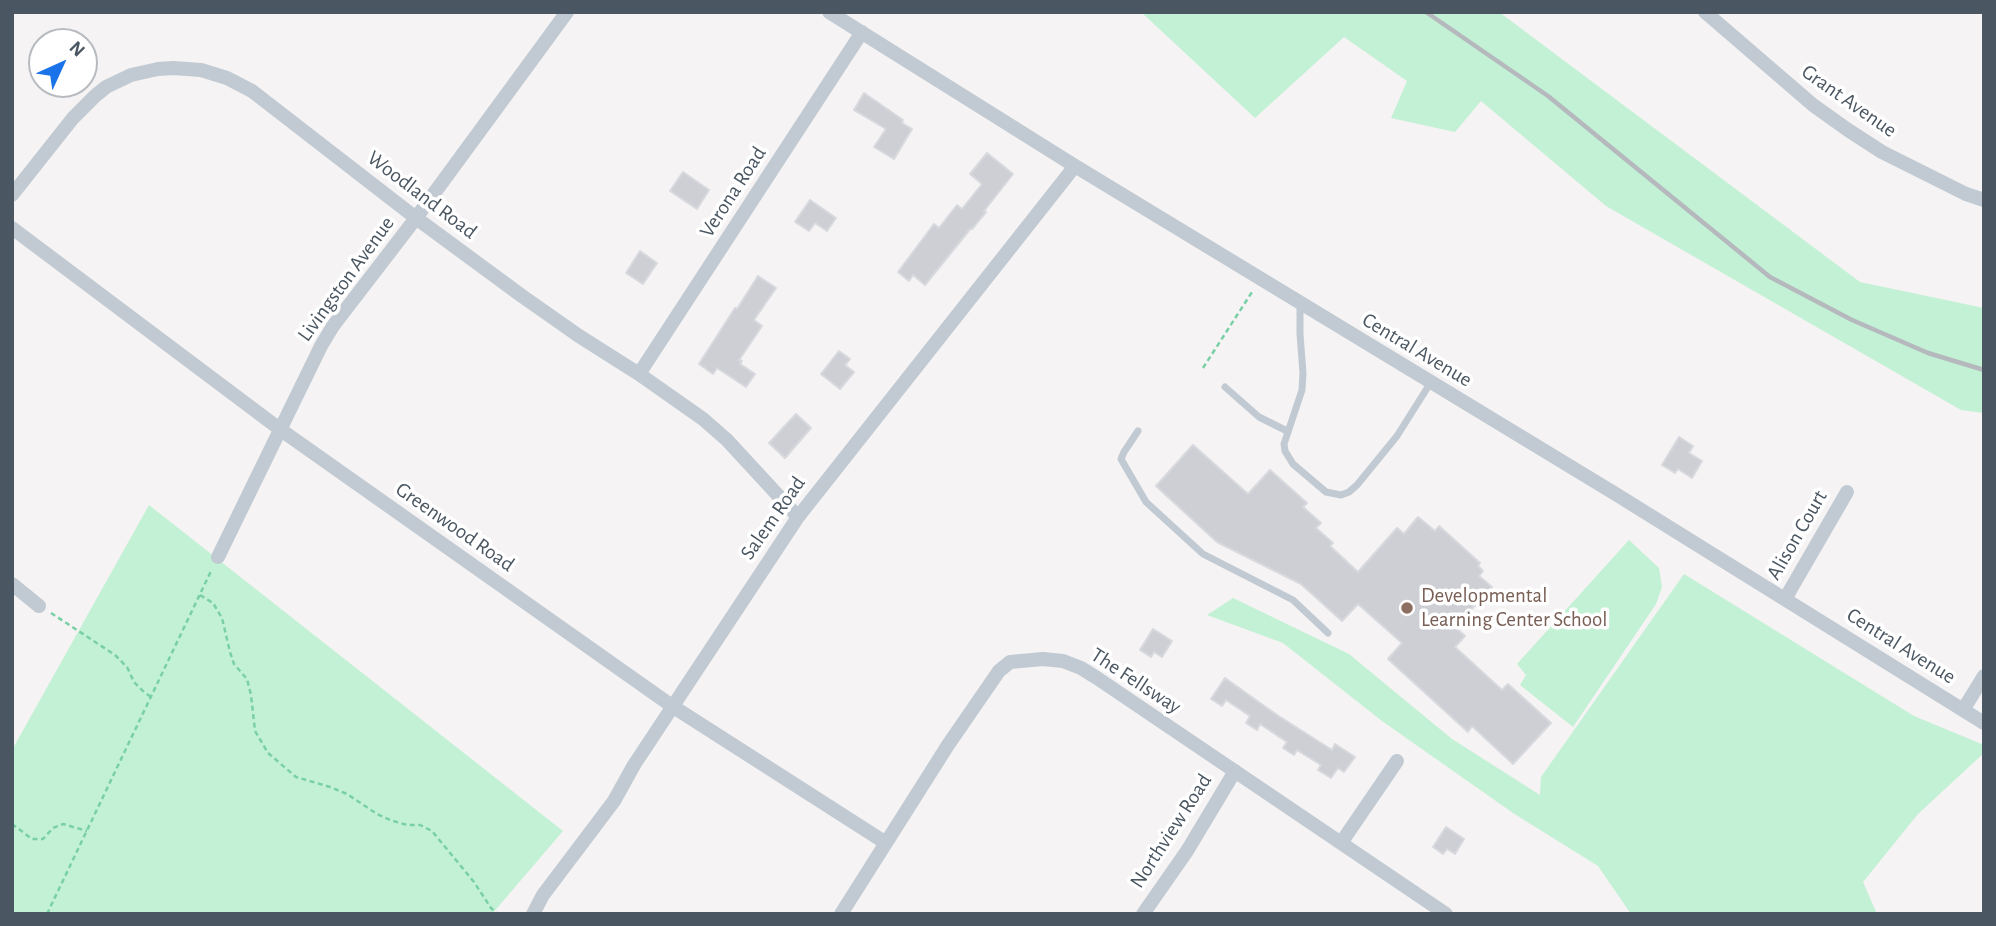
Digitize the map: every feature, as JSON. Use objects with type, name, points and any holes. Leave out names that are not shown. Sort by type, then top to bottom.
[{"type":"street","name":"Livingston Avenue","points":[[218,556],[333,326],[567,12]]},
{"type":"street","name":"Central Avenue","points":[[829,12],[1074,166],[1431,382],[1984,723]]},
{"type":"street","name":"Grant Avenue","points":[[1705,12],[1813,105],[1848,130],[1882,152],[1966,194],[1984,200]]},
{"type":"street","name":"Verona Road","points":[[639,374],[862,33]]},
{"type":"street","name":"Woodland Road","points":[[12,195],[73,118],[94,96],[106,88],[131,75],[159,69],[187,68],[227,78],[252,91],[522,296],[688,407],[727,440],[797,517]]},
{"type":"street","name":"Salem Road","points":[[533,914],[543,895],[614,801],[672,706],[797,517],[1074,166]]},
{"type":"street","name":"Greenwood Road","points":[[12,228],[281,430],[672,706],[886,843]]},
{"type":"street","name":"Alison Court","points":[[1785,599],[1847,492]]},
{"type":"street","points":[[12,584],[39,606]]},
{"type":"street","name":"The Fellsway","points":[[841,914],[999,671],[1010,662],[1043,659],[1063,661],[1081,668],[1445,913]]},
{"type":"street","points":[[1963,710],[1984,676]]},
{"type":"street","points":[[1341,843],[1397,761]]},
{"type":"street","name":"Northview Road","points":[[1143,914],[1187,851],[1234,771]]},
{"type":"lane","points":[[1300,303],[1302,390],[1284,444],[1293,464],[1326,492],[1345,494],[1364,478],[1397,436],[1431,382]]},
{"type":"lane","points":[[1225,387],[1259,417],[1287,431]]},
{"type":"lane","points":[[1138,431],[1121,459],[1146,502],[1203,554],[1293,600],[1328,633]]},
{"type":"path","points":[[1203,368],[1252,292]]},
{"type":"path","points":[[47,914],[218,556]]},
{"type":"path","points":[[200,595],[213,603],[222,618],[234,664],[247,679],[255,731],[268,753],[296,777],[347,794],[390,821],[420,825],[432,831],[498,914]]},
{"type":"path","points":[[39,606],[115,655],[127,667],[134,682],[151,696]]},
{"type":"path","points":[[12,824],[32,839],[43,839],[52,828],[63,824],[87,831]]},
{"type":"green space","points":[[1141,12],[1499,12],[1860,282],[1984,308],[1984,413],[1961,410],[1606,206],[1481,101],[1455,132],[1391,118],[1407,81],[1344,37],[1255,118]]},
{"type":"green space","points":[[149,505],[563,831],[492,914],[12,914],[12,750]]},
{"type":"green space","points":[[1629,540],[1659,568],[1662,587],[1656,604],[1573,727],[1520,685],[1526,675],[1517,664]]},
{"type":"green space","points":[[1684,574],[1914,716],[1984,745],[1984,753],[1918,814],[1863,882],[1877,914],[1631,914],[1598,866],[1513,813],[1382,721],[1283,643],[1207,615],[1233,598],[1349,654],[1452,739],[1540,795],[1541,777]]},
{"type":"building","points":[[864,93],[912,129],[894,159],[874,147],[886,129],[854,110]]},
{"type":"building","points":[[987,153],[1013,174],[984,211],[986,212],[925,285],[913,275],[909,281],[898,272],[934,224],[939,228],[957,205],[962,209],[982,184],[970,174]]},
{"type":"building","points":[[683,172],[709,190],[697,209],[670,191]]},
{"type":"building","points":[[810,200],[836,218],[827,231],[815,223],[809,231],[795,222]]},
{"type":"building","points":[[640,251],[657,263],[643,284],[626,273]]},
{"type":"building","points":[[758,276],[776,288],[754,320],[762,326],[739,360],[742,361],[740,364],[755,374],[746,387],[717,368],[713,374],[699,364]]},
{"type":"building","points":[[839,351],[850,359],[845,365],[854,372],[840,389],[821,374]]},
{"type":"building","points":[[796,414],[811,428],[785,458],[769,443]]},
{"type":"building","points":[[1679,437],[1693,446],[1689,453],[1702,461],[1692,478],[1678,469],[1675,473],[1662,465]]},
{"type":"building","name":"Developmental Learning Center School","points":[[1193,445],[1248,494],[1270,470],[1307,503],[1303,507],[1321,523],[1316,528],[1333,543],[1330,546],[1358,572],[1397,528],[1404,534],[1418,517],[1435,531],[1439,526],[1480,563],[1478,566],[1483,571],[1479,576],[1492,587],[1455,627],[1465,636],[1455,647],[1502,690],[1508,684],[1551,723],[1513,764],[1472,726],[1468,732],[1388,659],[1402,643],[1358,604],[1342,621],[1301,584],[1217,542],[1156,486]]},
{"type":"building","points":[[1153,629],[1172,641],[1162,657],[1154,652],[1151,657],[1140,650]]},
{"type":"building","points":[[1225,678],[1332,750],[1335,744],[1355,757],[1344,772],[1338,768],[1331,778],[1318,770],[1321,765],[1297,750],[1294,755],[1283,748],[1287,742],[1260,724],[1257,730],[1246,723],[1250,716],[1226,700],[1222,706],[1211,699]]},
{"type":"building","points":[[1446,827],[1464,839],[1455,854],[1447,849],[1443,854],[1433,847]]},
{"type":"railway","points":[[1426,12],[1548,96],[1770,277],[1852,320],[1928,353],[1984,370]]},
{"type":"place","name":"Developmental Learning Center School","points":[[1407,608]]}]
